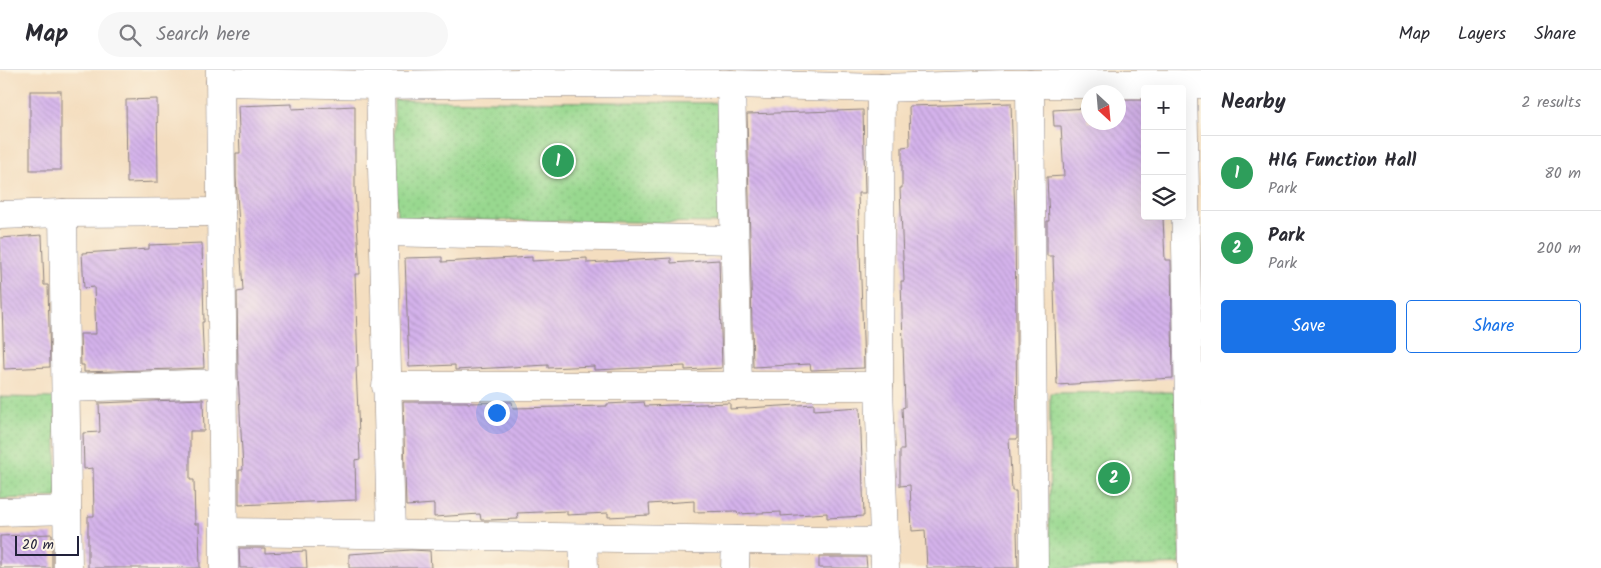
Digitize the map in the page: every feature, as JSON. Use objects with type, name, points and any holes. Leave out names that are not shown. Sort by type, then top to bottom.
[{"type":"street","points":[[224,568],[220,76],[380,85],[520,83],[730,84],[881,88],[1030,84],[1192,84],[1195,381],[1192,568]]},
{"type":"street","points":[[730,84],[738,386]]},
{"type":"street","points":[[1030,84],[1034,568]]},
{"type":"street","points":[[380,85],[390,535]]},
{"type":"street","points":[[224,532],[736,540],[885,555],[879,386],[881,88]]},
{"type":"street","points":[[0,215],[63,212],[221,212]]},
{"type":"street","points":[[63,212],[68,568]]},
{"type":"street","points":[[383,232],[734,240]]},
{"type":"street","points":[[66,388],[223,384]]},
{"type":"street","points":[[386,386],[879,386]]},
{"type":"street","points":[[0,512],[67,510]]},
{"type":"street","points":[[583,538],[584,568]]},
{"type":"street","points":[[736,540],[736,568]]},
{"type":"green space","points":[[394,100],[718,103],[723,223],[397,219]]},
{"type":"green space","points":[[1175,392],[1180,564],[1049,568],[1050,393]]},
{"type":"green space","points":[[0,397],[55,398],[57,497],[0,499]]},
{"type":"building","points":[[30,91],[61,91],[61,170],[30,170]]},
{"type":"building","points":[[157,99],[158,182],[127,183],[126,100]]},
{"type":"building","points":[[1126,100],[1141,100],[1141,220],[1163,220],[1165,260],[1171,260],[1173,378],[1057,385],[1053,256],[1047,256],[1047,221],[1049,221],[1047,177],[1064,176],[1061,126],[1054,126],[1053,110],[1081,108],[1081,130],[1126,130]]},
{"type":"building","points":[[1011,103],[1015,215],[1017,439],[1009,439],[1012,491],[1016,491],[1018,568],[927,568],[925,530],[912,531],[910,485],[900,486],[900,450],[904,450],[902,408],[905,407],[901,281],[904,281],[900,188],[902,188],[902,147],[910,146],[909,106]]},
{"type":"building","points":[[292,104],[292,109],[355,106],[355,188],[360,274],[355,274],[358,367],[356,367],[360,459],[355,460],[356,500],[239,505],[239,470],[243,470],[238,374],[237,292],[243,291],[236,177],[236,153],[240,153],[238,106]]},
{"type":"building","points":[[863,110],[865,193],[858,193],[864,368],[811,370],[810,364],[753,367],[747,114]]},
{"type":"building","points":[[42,235],[44,285],[48,285],[50,367],[4,369],[0,238]]},
{"type":"building","points":[[202,243],[204,368],[84,372],[84,365],[81,365],[80,334],[96,334],[94,287],[84,288],[82,253],[149,249],[149,245]]},
{"type":"building","points":[[442,257],[442,262],[532,257],[532,261],[587,258],[587,263],[671,258],[671,263],[719,260],[722,368],[685,370],[685,366],[594,370],[594,366],[548,368],[548,365],[455,370],[455,365],[409,367],[405,258]]},
{"type":"building","points":[[203,399],[204,431],[190,431],[190,480],[194,480],[195,524],[199,524],[200,568],[88,568],[88,516],[94,516],[93,468],[84,469],[83,433],[100,432],[99,403]]},
{"type":"building","points":[[403,402],[512,402],[513,408],[607,406],[607,404],[644,402],[645,406],[730,403],[730,409],[814,404],[814,410],[860,407],[864,516],[827,518],[827,513],[781,516],[781,512],[738,514],[737,511],[694,512],[694,501],[649,504],[650,515],[608,517],[608,513],[567,515],[567,511],[517,513],[518,519],[481,520],[480,514],[434,517],[434,504],[406,506]]},
{"type":"building","points":[[52,534],[52,568],[0,568],[0,536]]},
{"type":"building","points":[[239,548],[265,548],[265,553],[306,551],[307,568],[240,568]]},
{"type":"building","points":[[411,550],[430,551],[431,568],[349,568],[349,554]]},
{"type":"building","points":[[819,557],[866,557],[867,568],[819,568]]},
{"type":"place","name":"HIG Function Hall","points":[[558,161]]},
{"type":"place","name":"Park","points":[[1114,478]]}]
